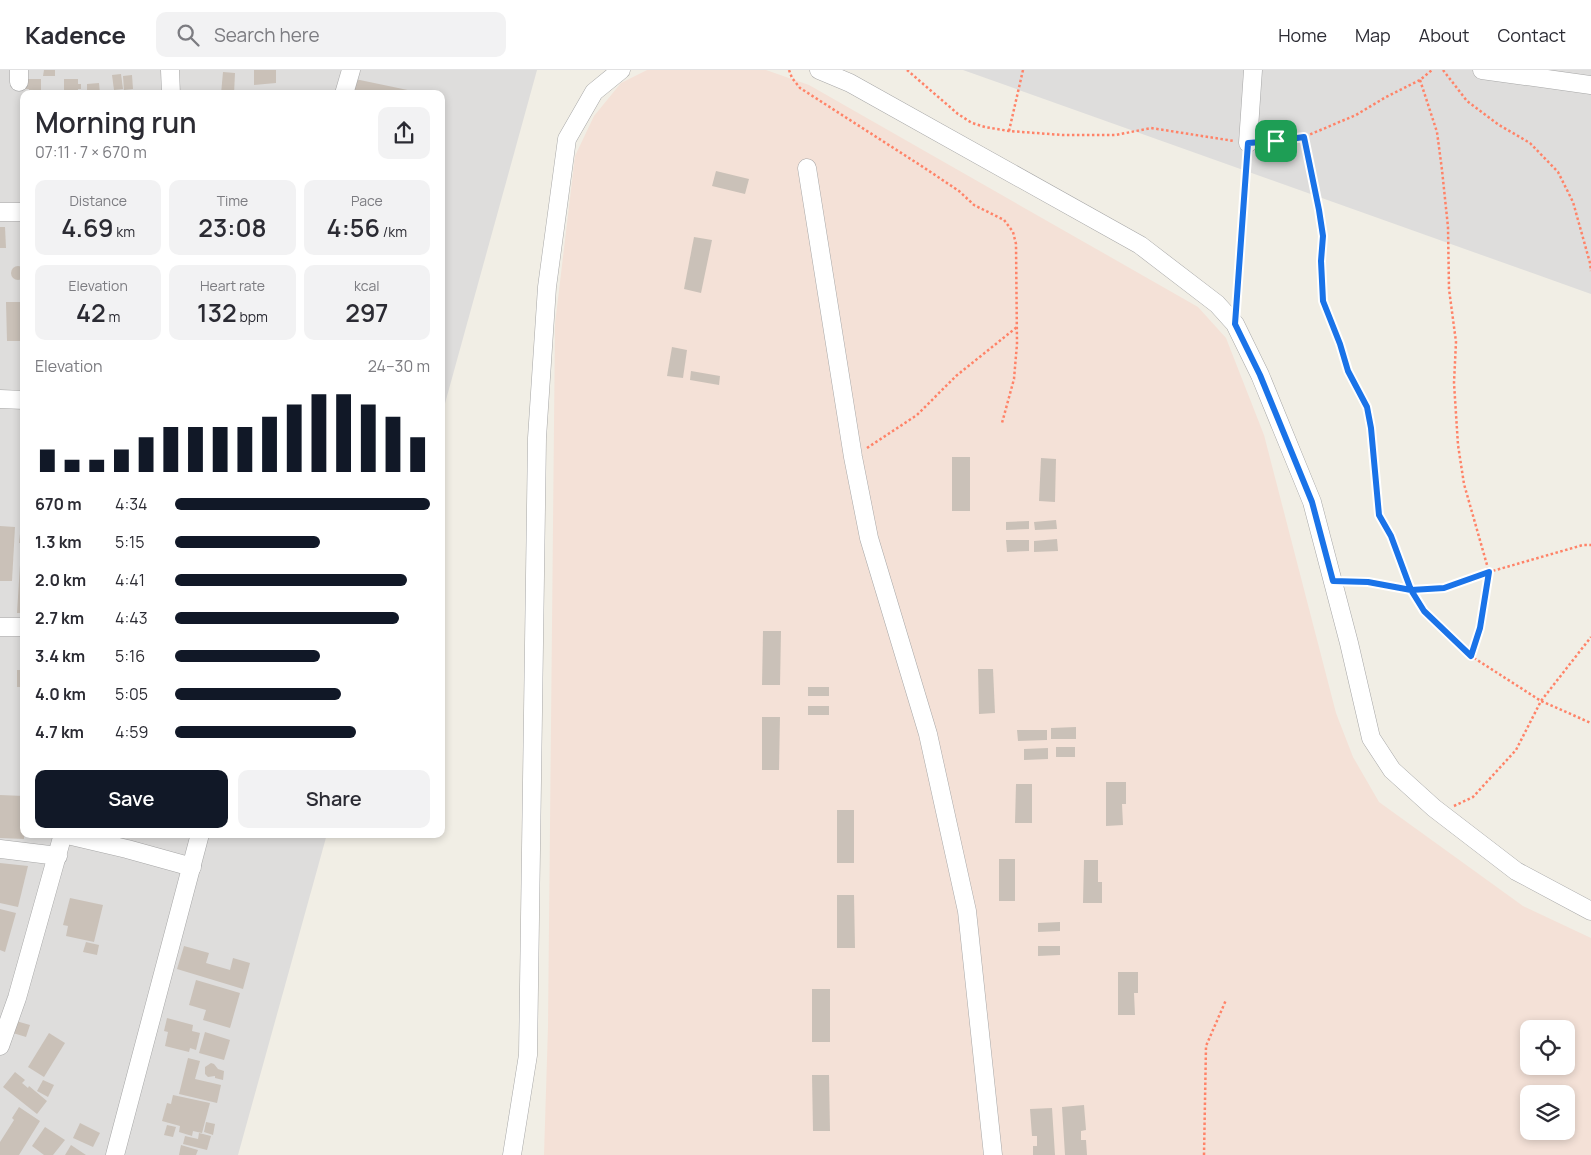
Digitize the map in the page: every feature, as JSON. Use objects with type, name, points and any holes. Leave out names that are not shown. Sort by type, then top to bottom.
[{"type":"street","points":[[170,70],[171,90]]},
{"type":"street","points":[[345,90],[351,70]]},
{"type":"street","points":[[512,1155],[528,1055],[537,438],[547,287],[566,139],[594,92],[621,70]]},
{"type":"street","points":[[818,70],[850,83],[1140,245],[1217,304],[1235,324],[1260,375],[1312,502],[1371,738],[1392,770],[1439,812],[1516,871],[1591,911]]},
{"type":"street","points":[[1248,143],[1253,70]]},
{"type":"street","points":[[1482,70],[1591,85]]},
{"type":"street","points":[[807,168],[853,457],[869,538],[928,734],[967,911],[993,1155]]},
{"type":"street","points":[[0,212],[20,212]]},
{"type":"street","points":[[0,399],[20,400]]},
{"type":"street","points":[[0,627],[20,627]]},
{"type":"street","points":[[0,1046],[17,998],[62,838]]},
{"type":"street","points":[[80,838],[192,867]]},
{"type":"street","points":[[115,1155],[199,838]]},
{"type":"street","points":[[0,849],[58,856]]},
{"type":"path","points":[[789,70],[792,78],[800,88],[959,191],[974,205],[1004,220],[1013,232],[1016,244],[1017,327],[1014,379],[1002,423]]},
{"type":"path","points":[[907,70],[958,114],[972,122],[1009,131],[1062,135],[1116,135],[1151,128],[1248,143],[1304,137],[1356,115],[1386,96],[1420,80],[1432,70]]},
{"type":"path","points":[[1009,131],[1023,70]]},
{"type":"path","points":[[1443,70],[1467,101],[1499,125],[1530,143],[1558,172],[1573,202],[1591,271]]},
{"type":"path","points":[[1420,80],[1437,132],[1444,189],[1448,228],[1449,289],[1456,342],[1454,383],[1458,445],[1464,484],[1489,572],[1480,628],[1471,656]]},
{"type":"path","points":[[1304,137],[1323,236],[1321,261],[1323,301],[1340,344],[1348,371],[1367,407],[1371,428],[1379,515],[1391,536],[1411,590],[1424,611],[1471,656],[1541,701],[1591,723]]},
{"type":"path","points":[[1235,324],[1248,143]]},
{"type":"path","points":[[853,457],[917,415],[956,376],[1017,327]]},
{"type":"path","points":[[1333,581],[1368,582],[1411,590],[1444,588],[1489,572],[1583,545],[1591,545]]},
{"type":"path","points":[[1439,812],[1473,797],[1516,750],[1541,701],[1591,637]]},
{"type":"path","points":[[1204,1155],[1206,1046],[1226,1000]]},
{"type":"shaded area","points":[[0,70],[537,70],[445,404],[445,90],[20,90],[20,838],[326,838],[238,1155],[0,1155]]},
{"type":"shaded area","points":[[647,70],[766,70],[809,85],[1198,307],[1226,338],[1264,435],[1336,713],[1353,757],[1379,802],[1523,906],[1591,938],[1591,1155],[544,1155],[548,1027],[555,324],[575,156],[594,116],[621,83]]},
{"type":"shaded area","points":[[963,70],[1591,70],[1591,294]]},
{"type":"building","points":[[44,70],[55,70],[55,76],[43,76]]},
{"type":"building","points":[[254,70],[276,70],[276,83],[254,85]]},
{"type":"building","points":[[223,72],[235,73],[234,90],[221,90]]},
{"type":"building","points":[[121,74],[123,89],[114,90],[112,75]]},
{"type":"building","points":[[132,75],[133,89],[124,90],[123,76]]},
{"type":"building","points":[[25,79],[41,79],[41,90],[25,89]]},
{"type":"building","points":[[64,79],[78,79],[78,84],[81,84],[81,89],[64,90]]},
{"type":"building","points":[[355,79],[408,90],[353,90]]},
{"type":"building","points":[[99,83],[100,90],[87,90],[87,84]]},
{"type":"building","points":[[716,171],[749,179],[745,194],[712,186]]},
{"type":"building","points":[[0,227],[5,227],[6,248],[0,248]]},
{"type":"building","points":[[694,237],[712,240],[701,293],[684,289]]},
{"type":"building","points":[[20,267],[20,279],[18,280],[13,278],[11,273],[13,268]]},
{"type":"building","points":[[6,302],[20,302],[20,341],[7,341]]},
{"type":"building","points":[[672,347],[687,350],[683,378],[667,376]]},
{"type":"building","points":[[691,371],[720,376],[719,385],[690,380]]},
{"type":"building","points":[[952,457],[970,457],[970,511],[952,511]]},
{"type":"building","points":[[1041,458],[1056,459],[1055,502],[1039,501]]},
{"type":"building","points":[[1056,520],[1057,529],[1035,530],[1034,522]]},
{"type":"building","points":[[1029,521],[1029,529],[1006,530],[1006,522]]},
{"type":"building","points":[[0,526],[15,527],[12,581],[0,581]]},
{"type":"building","points":[[1057,539],[1058,551],[1034,552],[1034,541]]},
{"type":"building","points":[[1006,540],[1029,540],[1029,551],[1007,552]]},
{"type":"building","points":[[20,565],[20,613],[17,613]]},
{"type":"building","points":[[763,631],[781,631],[780,685],[762,685]]},
{"type":"building","points":[[978,669],[993,669],[995,713],[979,714]]},
{"type":"building","points":[[17,670],[20,670],[20,687],[17,687]]},
{"type":"building","points":[[808,687],[829,687],[829,696],[808,696]]},
{"type":"building","points":[[808,706],[829,706],[829,715],[808,715]]},
{"type":"building","points":[[762,717],[780,717],[779,770],[762,770]]},
{"type":"building","points":[[1076,727],[1076,739],[1051,739],[1051,728]]},
{"type":"building","points":[[1017,730],[1047,730],[1047,740],[1018,741]]},
{"type":"building","points":[[1056,747],[1075,747],[1075,757],[1056,757]]},
{"type":"building","points":[[1048,748],[1048,759],[1024,760],[1024,749]]},
{"type":"building","points":[[1106,782],[1126,782],[1126,804],[1122,804],[1123,825],[1106,826]]},
{"type":"building","points":[[1016,784],[1032,784],[1032,823],[1015,823]]},
{"type":"building","points":[[0,795],[20,796],[20,838],[24,839],[0,838]]},
{"type":"building","points":[[837,810],[854,810],[854,863],[837,863]]},
{"type":"building","points":[[999,859],[1015,859],[1015,901],[999,901]]},
{"type":"building","points":[[1084,860],[1098,860],[1098,882],[1102,882],[1102,903],[1083,903]]},
{"type":"building","points":[[0,863],[28,866],[18,907],[0,903]]},
{"type":"building","points":[[837,895],[854,895],[855,948],[837,948]]},
{"type":"building","points":[[70,898],[103,905],[94,942],[66,936],[68,926],[63,925]]},
{"type":"building","points":[[0,909],[16,913],[5,952],[0,950]]},
{"type":"building","points":[[1060,922],[1060,931],[1038,932],[1038,923]]},
{"type":"building","points":[[86,942],[99,945],[97,955],[83,952]]},
{"type":"building","points":[[184,946],[209,953],[206,963],[230,970],[233,958],[250,963],[243,989],[177,969]]},
{"type":"building","points":[[1038,946],[1060,946],[1060,955],[1038,956]]},
{"type":"building","points":[[1118,972],[1138,972],[1138,993],[1134,993],[1135,1015],[1118,1015]]},
{"type":"building","points":[[196,980],[240,993],[230,1028],[203,1020],[206,1010],[189,1005]]},
{"type":"building","points":[[812,989],[830,989],[830,1042],[812,1042]]},
{"type":"building","points":[[167,1018],[193,1025],[192,1031],[200,1033],[196,1050],[190,1048],[189,1052],[165,1046],[168,1032],[164,1031]]},
{"type":"building","points":[[16,1021],[30,1025],[26,1037],[13,1033]]},
{"type":"building","points":[[205,1032],[230,1040],[224,1060],[199,1053]]},
{"type":"building","points":[[49,1033],[65,1043],[44,1077],[28,1067]]},
{"type":"building","points":[[188,1058],[200,1061],[195,1079],[221,1085],[217,1103],[179,1094]]},
{"type":"building","points":[[211,1063],[224,1071],[223,1080],[215,1078],[215,1076],[208,1077],[205,1074],[205,1067]]},
{"type":"building","points":[[15,1072],[25,1080],[22,1083],[28,1088],[29,1086],[47,1101],[37,1114],[3,1087]]},
{"type":"building","points":[[812,1075],[829,1075],[830,1131],[813,1131]]},
{"type":"building","points":[[43,1080],[54,1085],[48,1097],[37,1091]]},
{"type":"building","points":[[173,1095],[210,1103],[202,1133],[193,1131],[192,1136],[179,1132],[180,1126],[162,1121],[167,1103],[171,1104]]},
{"type":"building","points":[[1084,1105],[1086,1130],[1081,1131],[1081,1140],[1086,1140],[1087,1155],[1065,1155],[1062,1107]]},
{"type":"building","points":[[19,1107],[40,1121],[19,1155],[0,1155],[0,1142],[14,1120],[12,1118]]},
{"type":"building","points":[[1052,1108],[1055,1155],[1033,1155],[1033,1146],[1037,1146],[1037,1136],[1032,1136],[1030,1109]]},
{"type":"building","points":[[206,1122],[215,1124],[213,1135],[204,1132]]},
{"type":"building","points":[[80,1123],[100,1133],[93,1147],[73,1138]]},
{"type":"building","points":[[167,1125],[176,1127],[173,1137],[164,1135]]},
{"type":"building","points":[[45,1127],[65,1140],[53,1155],[44,1155],[32,1146]]},
{"type":"building","points":[[199,1133],[211,1136],[207,1150],[183,1144],[185,1136],[198,1139]]},
{"type":"building","points":[[71,1145],[86,1155],[65,1155]]},
{"type":"building","points":[[181,1145],[198,1150],[196,1155],[179,1155]]},
{"type":"route","points":[[1276,141],[1248,143],[1235,324],[1260,375],[1312,502],[1333,581],[1368,582],[1411,590],[1424,611],[1471,656],[1480,628],[1489,572],[1444,588],[1411,590],[1391,536],[1379,515],[1371,428],[1367,407],[1348,371],[1340,344],[1323,301],[1321,261],[1323,236],[1304,137],[1276,141]]}]
